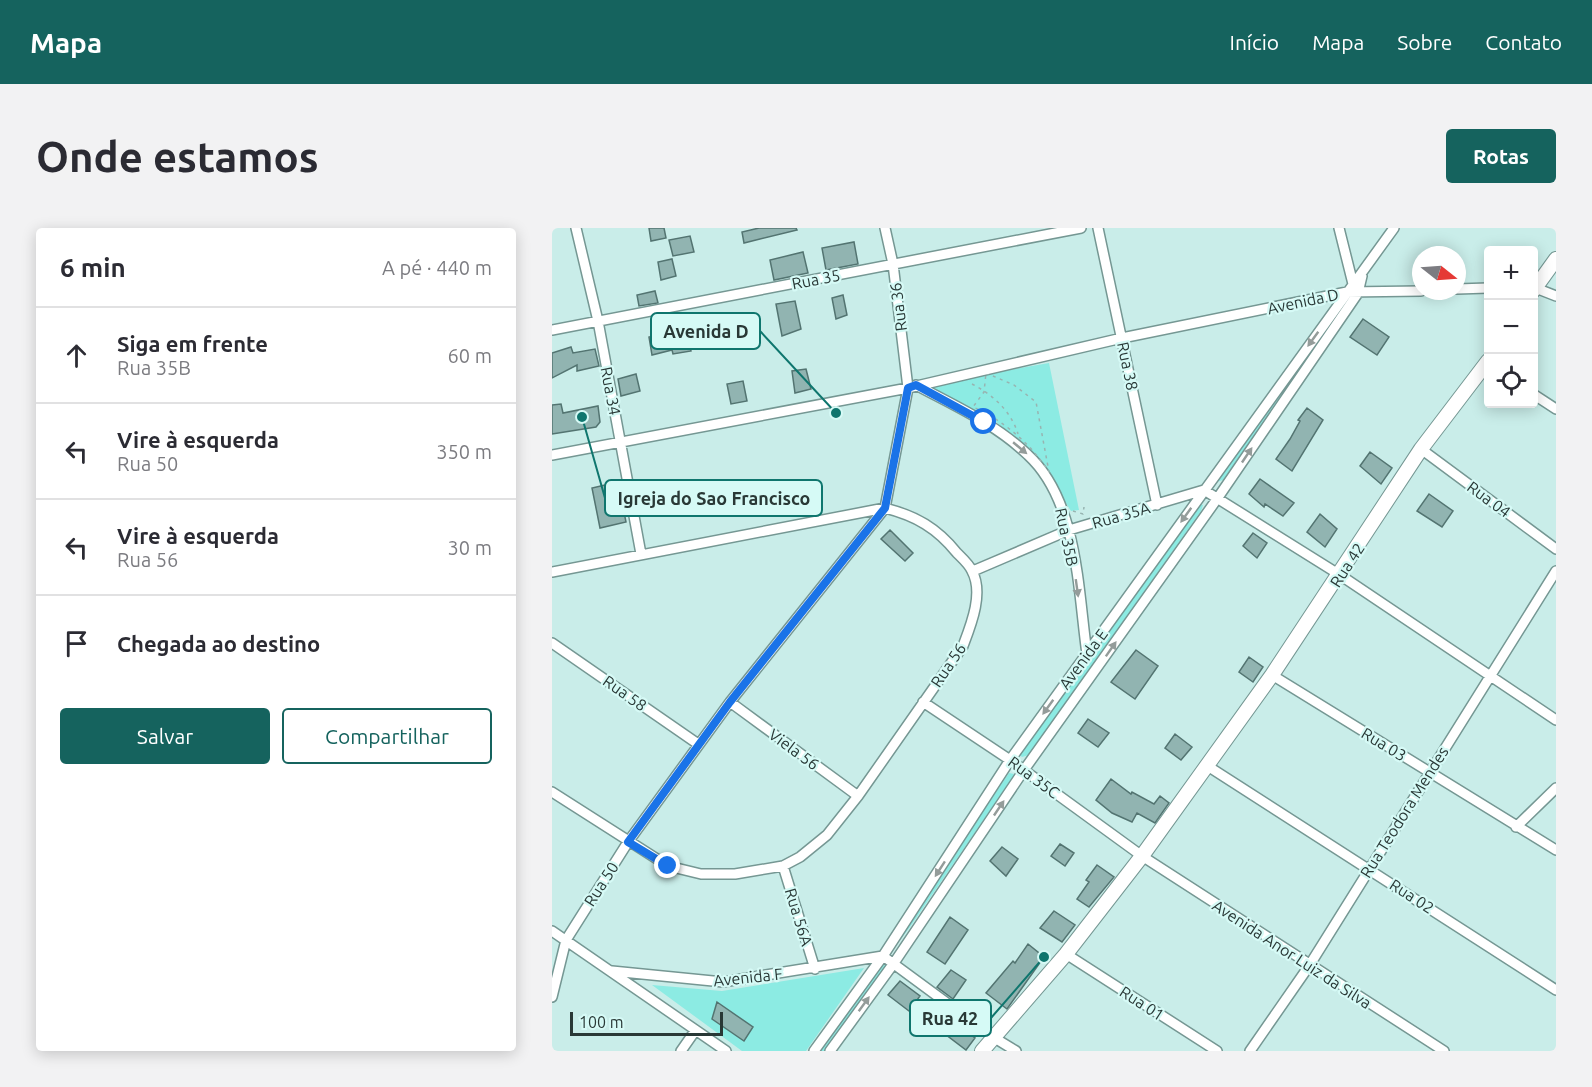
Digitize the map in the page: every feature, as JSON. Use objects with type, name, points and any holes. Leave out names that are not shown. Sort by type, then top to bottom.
[{"type":"street","name":"Rua 34","points":[[576,228],[598,321],[641,554]]},
{"type":"street","name":"Rua 36","points":[[885,228],[893,264],[912,386]]},
{"type":"street","name":"Rua 35","points":[[552,330],[1081,228]]},
{"type":"street","name":"Rua 38","points":[[1098,228],[1157,505]]},
{"type":"street","points":[[1339,228],[1352,289]]},
{"type":"street","name":"Avenida E","points":[[814,1051],[883,956],[1010,760],[1299,358],[1362,276],[1394,228]]},
{"type":"street","points":[[1538,283],[1556,259]]},
{"type":"street","points":[[1466,289],[1484,288]]},
{"type":"street","name":"Avenida D","points":[[552,455],[912,386],[1352,289],[1412,291]]},
{"type":"street","name":"Avenida E","points":[[830,1051],[894,963],[1024,770],[1217,499],[1309,363],[1352,289]]},
{"type":"street","points":[[1538,289],[1556,296]]},
{"type":"street","points":[[1299,358],[1309,363]]},
{"type":"street","name":"Rua 42","points":[[982,1051],[1066,954],[1142,856],[1272,675],[1421,449],[1484,367]]},
{"type":"street","name":"Rua 50","points":[[552,997],[566,940],[628,842],[730,702],[885,508],[912,386]]},
{"type":"street","name":"Rua 35B","points":[[912,386],[984,422],[1031,457],[1059,500],[1069,530],[1087,654]]},
{"type":"street","points":[[1538,397],[1556,409]]},
{"type":"street","name":"Rua 04","points":[[1421,449],[1556,549]]},
{"type":"street","points":[[1204,490],[1340,575],[1556,720]]},
{"type":"street","name":"Rua 35A","points":[[973,572],[1069,530],[1204,490]]},
{"type":"street","points":[[552,572],[885,508],[926,521],[944,536],[973,572]]},
{"type":"street","name":"Rua Teodora Mendes","points":[[1250,1051],[1309,966],[1556,571]]},
{"type":"street","name":"Rua 56","points":[[552,792],[668,866],[701,874],[735,874],[783,866],[800,856],[826,835],[858,796],[963,646],[973,621],[976,595],[973,572]]},
{"type":"street","name":"Rua 58","points":[[552,643],[698,744]]},
{"type":"street","name":"Rua 03","points":[[1272,675],[1556,850]]},
{"type":"street","name":"Viela 56","points":[[730,702],[858,796]]},
{"type":"street","name":"Rua 35C","points":[[923,702],[1010,760],[1142,856]]},
{"type":"street","name":"Rua 02","points":[[1206,765],[1556,990]]},
{"type":"street","points":[[1516,827],[1556,788]]},
{"type":"street","name":"Avenida Anor Luiz da Silva","points":[[1142,856],[1443,1051]]},
{"type":"street","name":"Rua 56A","points":[[783,866],[814,969]]},
{"type":"street","name":"Avenida F","points":[[552,930],[726,1051]]},
{"type":"street","name":"Rua 01","points":[[1066,954],[1217,1051]]},
{"type":"street","points":[[883,956],[993,1037],[1016,1051]]},
{"type":"street","name":"Avenida F","points":[[612,971],[723,982],[883,956]]},
{"type":"street","points":[[681,1051],[695,1031]]},
{"type":"path","points":[[966,381],[984,390],[1000,403],[1014,423],[1019,438],[1037,454],[1049,472],[1036,402],[1014,385],[986,373],[984,390]]},
{"type":"shaded area","points":[[1344,304],[1223,480],[1216,482],[1217,479]]},
{"type":"shaded area","points":[[1049,363],[1079,510],[1071,511],[1035,455],[994,420],[932,391],[935,383]]},
{"type":"shaded area","points":[[1199,504],[1203,505],[1201,511],[1029,755],[1022,757],[1019,754]]},
{"type":"shaded area","points":[[1009,773],[1014,774],[1013,777],[910,927],[898,940],[898,935]]},
{"type":"shaded area","points":[[882,963],[886,965],[885,968],[824,1051],[818,1051]]},
{"type":"shaded area","points":[[864,968],[806,1051],[742,1051],[652,985],[722,991]]},
{"type":"building","points":[[649,228],[664,228],[666,238],[651,241]]},
{"type":"building","points":[[759,228],[796,228],[797,230],[744,243],[742,232]]},
{"type":"building","points":[[690,236],[694,252],[673,256],[669,240]]},
{"type":"building","points":[[854,242],[858,264],[826,270],[822,248]]},
{"type":"building","points":[[803,252],[808,273],[774,280],[770,260]]},
{"type":"building","points":[[672,259],[676,276],[661,280],[658,262]]},
{"type":"building","points":[[655,291],[658,303],[639,306],[637,295]]},
{"type":"building","points":[[843,295],[847,315],[836,319],[832,298]]},
{"type":"building","points":[[795,301],[801,329],[782,336],[776,304]]},
{"type":"building","points":[[1363,319],[1389,337],[1377,355],[1350,337]]},
{"type":"building","points":[[685,329],[691,351],[673,354],[672,350],[652,355],[649,337]]},
{"type":"building","points":[[571,347],[573,353],[595,349],[599,366],[577,371],[577,365],[552,378],[552,353]]},
{"type":"building","points":[[806,369],[811,389],[795,393],[792,371]]},
{"type":"building","points":[[636,374],[640,391],[621,396],[618,379]]},
{"type":"building","points":[[743,381],[747,401],[731,404],[727,384]]},
{"type":"building","points":[[561,404],[563,413],[598,406],[600,422],[596,427],[552,434],[552,405]]},
{"type":"building","points":[[1307,408],[1323,420],[1292,471],[1276,459]]},
{"type":"building","points":[[1370,452],[1392,468],[1381,484],[1360,466]]},
{"type":"building","points":[[1260,479],[1294,503],[1283,516],[1265,504],[1264,507],[1249,494]]},
{"type":"building","points":[[618,482],[626,522],[600,528],[592,488]]},
{"type":"building","points":[[1429,494],[1453,511],[1442,527],[1417,511]]},
{"type":"building","points":[[1320,514],[1337,529],[1325,547],[1307,532]]},
{"type":"building","points":[[890,530],[913,553],[905,561],[881,539]]},
{"type":"building","points":[[1253,533],[1267,543],[1257,558],[1243,546]]},
{"type":"building","points":[[1136,650],[1158,666],[1135,699],[1111,682]]},
{"type":"building","points":[[1249,657],[1263,667],[1253,682],[1239,672]]},
{"type":"building","points":[[1088,719],[1109,733],[1098,747],[1078,733]]},
{"type":"building","points":[[1175,734],[1192,747],[1181,760],[1165,748]]},
{"type":"building","points":[[1111,779],[1131,794],[1132,792],[1154,804],[1160,796],[1169,803],[1155,823],[1137,813],[1132,822],[1112,813],[1096,800]]},
{"type":"building","points":[[1060,844],[1074,853],[1065,866],[1051,856]]},
{"type":"building","points":[[1002,847],[1018,859],[1006,876],[990,861]]},
{"type":"building","points":[[1097,865],[1114,877],[1089,907],[1077,899],[1089,882],[1086,880]]},
{"type":"building","points":[[1054,911],[1075,925],[1062,942],[1040,928]]},
{"type":"building","points":[[950,917],[968,930],[945,964],[927,952]]},
{"type":"building","points":[[1028,944],[1044,957],[1007,1009],[986,993],[1013,961],[1015,963]]},
{"type":"building","points":[[951,970],[966,980],[953,999],[937,987]]},
{"type":"building","points":[[900,981],[920,996],[909,1011],[888,995]]},
{"type":"building","points":[[717,1002],[753,1027],[744,1041],[712,1019]]},
{"type":"building","points":[[954,1022],[975,1038],[966,1050],[945,1034]]},
{"type":"place","name":"Avenida D","points":[[836,413]]},
{"type":"place","name":"Igreja do Sao Francisco","points":[[582,417]]},
{"type":"place","name":"Rua 42","points":[[1044,957]]},
{"type":"route","points":[[668,866],[628,842],[730,702],[885,508],[908,388],[916,385],[984,422]]}]
